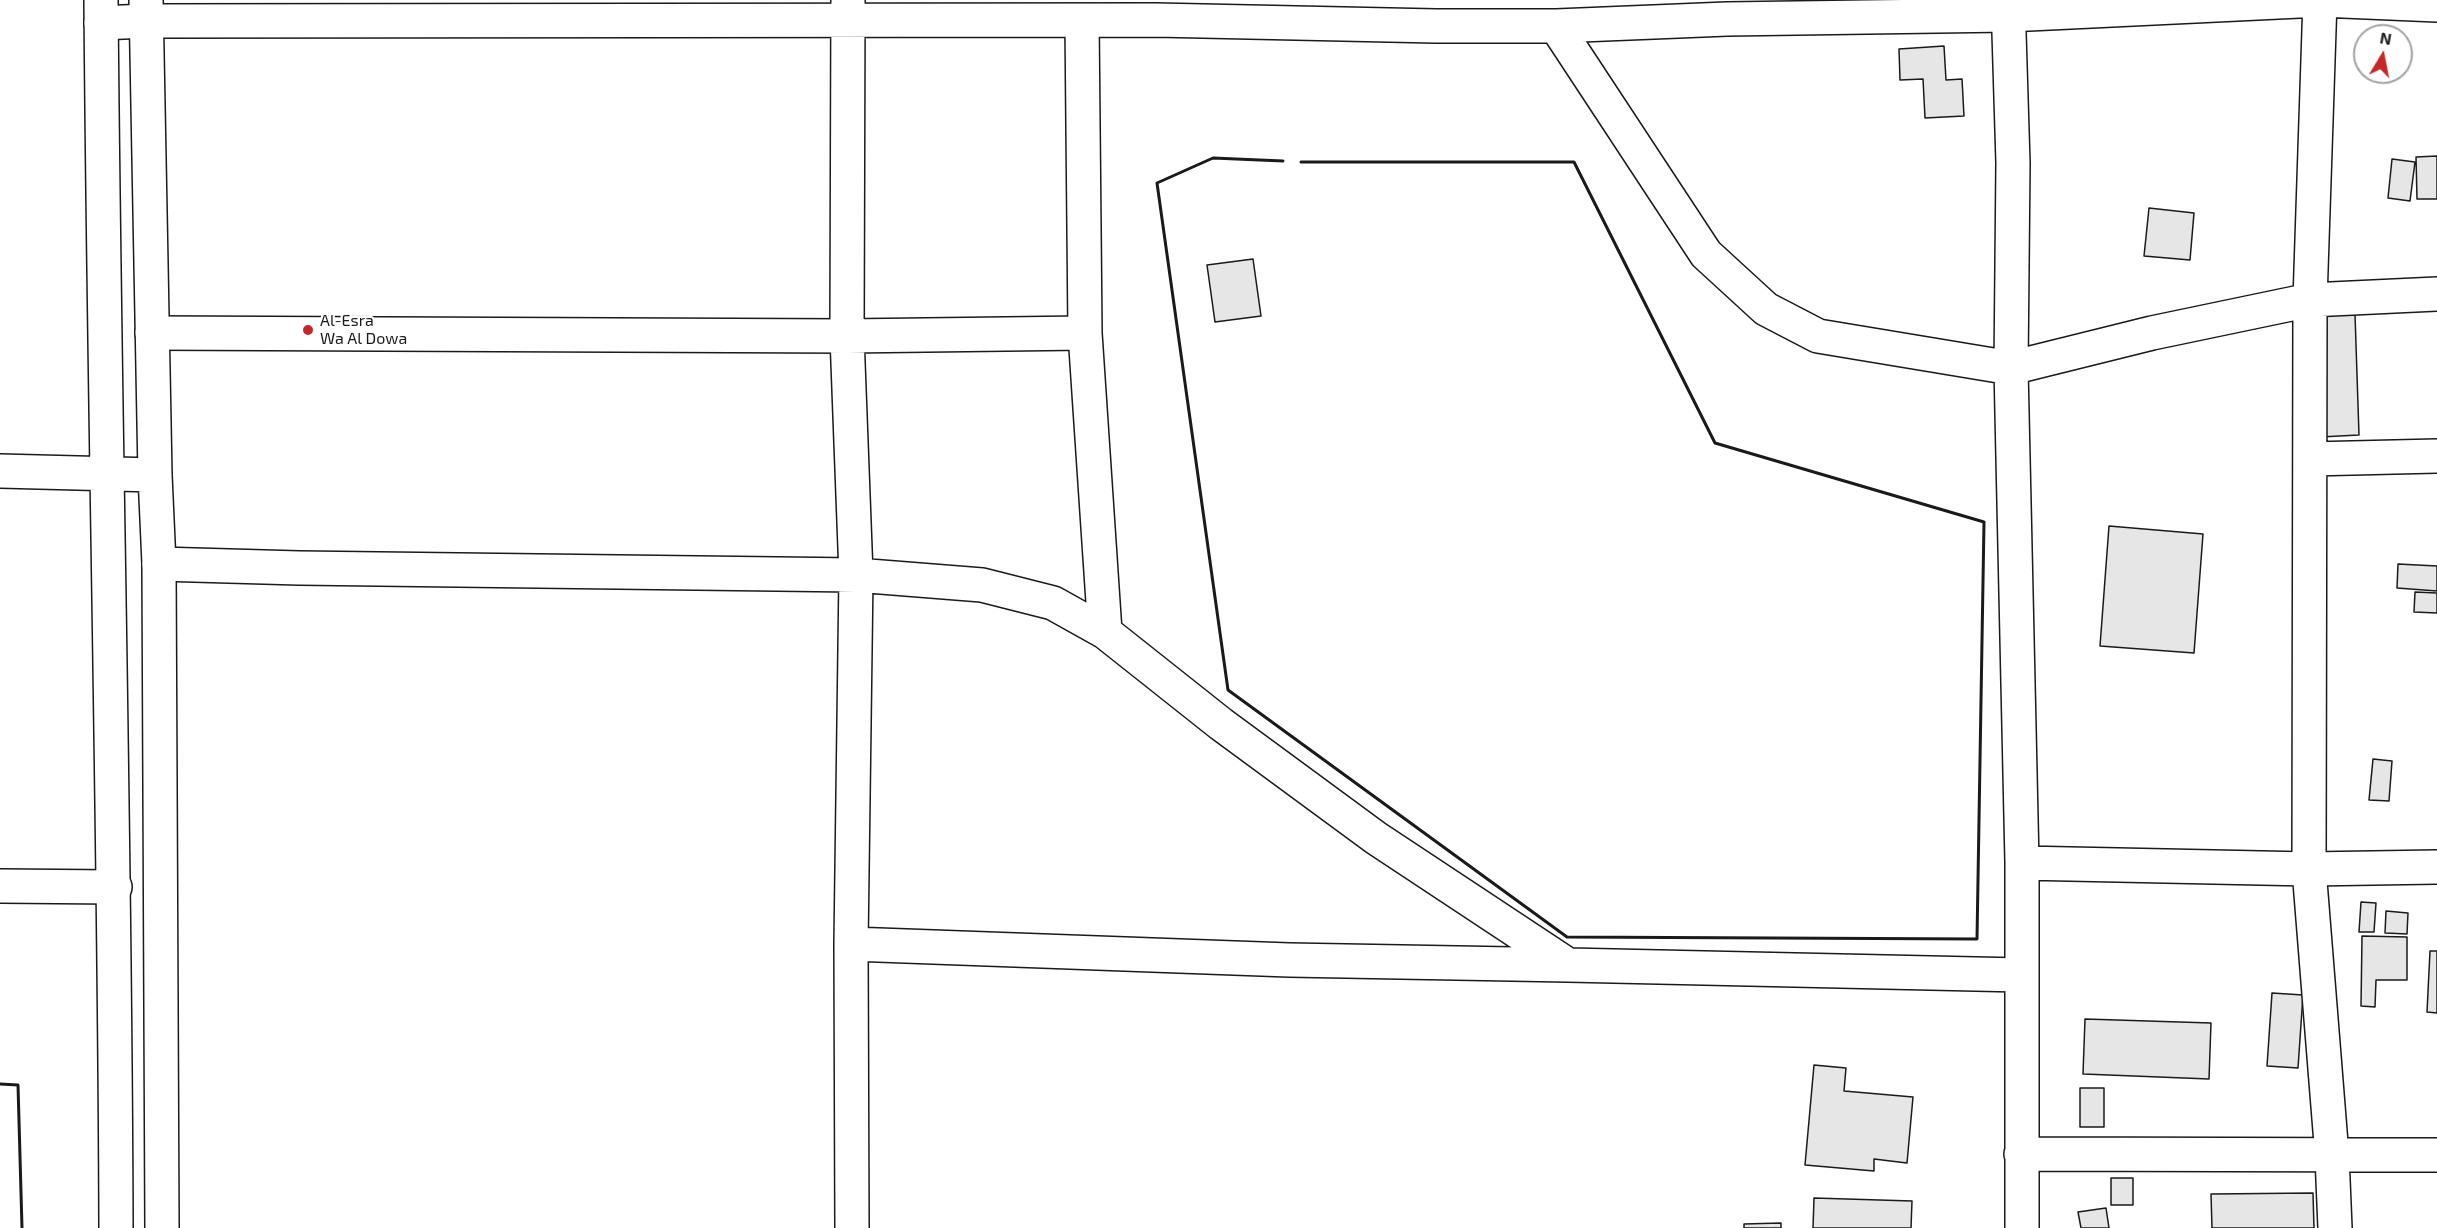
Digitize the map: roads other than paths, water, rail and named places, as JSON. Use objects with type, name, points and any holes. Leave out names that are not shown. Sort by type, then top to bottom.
[{"type":"street","points":[[2320,0],[2310,300],[2309,869],[2332,1155],[2335,1228]]},
{"type":"street","points":[[116,1228],[115,886],[106,473],[101,12],[146,10],[848,10],[1082,21],[1156,10],[1436,13],[1556,26],[1726,9],[2008,8],[2320,0],[2437,5]]},
{"type":"street","points":[[2008,8],[2013,163],[2011,368],[2022,863],[2020,975],[2022,1228]]},
{"type":"street","points":[[146,10],[155,475],[159,564],[162,1228]]},
{"type":"street","points":[[848,10],[847,336],[856,575],[851,944],[852,1228]]},
{"type":"street","points":[[1082,21],[1084,333],[1105,632]]},
{"type":"street","points":[[1556,26],[1706,254],[1766,309],[1818,336],[2011,368],[2152,333],[2310,300],[2437,294]]},
{"type":"street","points":[[152,333],[847,336],[1084,333]]},
{"type":"street","points":[[2310,459],[2437,456]]},
{"type":"street","points":[[0,471],[155,475]]},
{"type":"street","points":[[159,564],[856,575],[982,585],[1053,603],[1105,632],[1221,724],[1376,838],[1568,965]]},
{"type":"street","points":[[2022,863],[2309,869],[2437,867]]},
{"type":"street","points":[[0,886],[115,886]]},
{"type":"street","points":[[851,944],[1289,960],[2020,975]]},
{"type":"street","points":[[2020,1154],[2437,1155]]},
{"type":"place","name":"Al-Esra Wa Al Dowa","points":[[308,330]]}]
